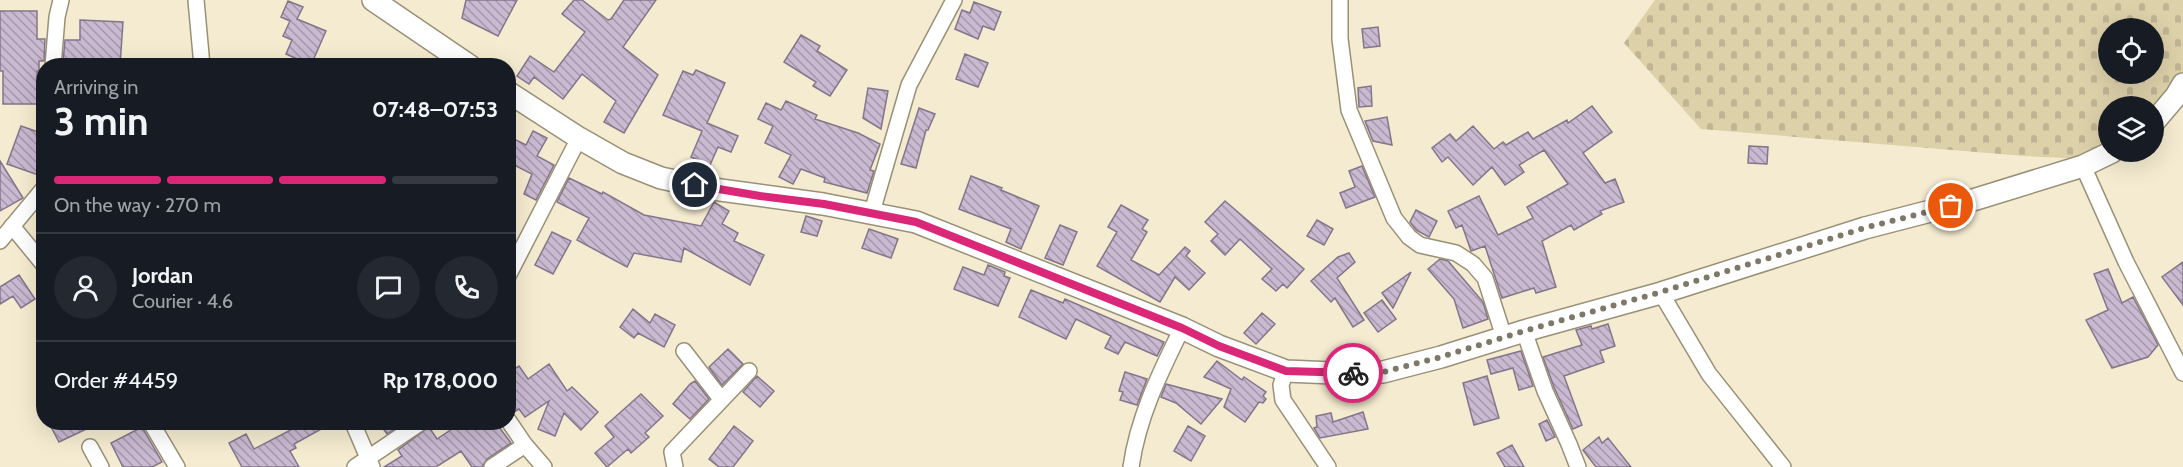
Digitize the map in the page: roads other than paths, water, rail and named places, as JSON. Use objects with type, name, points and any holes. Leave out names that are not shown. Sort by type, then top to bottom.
[{"type":"main road","points":[[373,0],[458,58]]},
{"type":"main road","points":[[2164,110],[2183,84]]},
{"type":"main road","points":[[516,97],[623,163],[661,177],[712,189],[872,212],[916,222],[1182,328],[1219,346],[1286,371],[1333,373],[1383,372],[1441,357],[1661,292],[1864,228],[1973,200],[2083,166],[2098,159]]},
{"type":"street","points":[[54,58],[57,17],[61,0]]},
{"type":"street","points":[[196,0],[201,58]]},
{"type":"street","points":[[872,212],[909,85],[954,0]]},
{"type":"street","points":[[1340,0],[1340,39],[1349,110],[1394,218],[1409,237],[1420,245],[1456,253],[1473,264],[1485,278],[1545,391],[1578,467]]},
{"type":"street","points":[[516,260],[579,138]]},
{"type":"street","points":[[2083,166],[2126,262],[2183,374]]},
{"type":"street","points":[[36,197],[4,233],[36,259]]},
{"type":"street","points":[[1661,292],[1709,374],[1782,467]]},
{"type":"street","points":[[1131,467],[1136,440],[1153,388],[1182,328]]},
{"type":"street","points":[[684,351],[721,399]]},
{"type":"street","points":[[675,467],[672,452],[749,371]]},
{"type":"street","points":[[1286,371],[1281,385],[1283,400],[1328,467]]},
{"type":"street","points":[[155,430],[177,467]]},
{"type":"street","points":[[355,430],[364,464],[413,430]]},
{"type":"street","points":[[515,430],[544,467]]},
{"type":"street","points":[[492,467],[525,445]]},
{"type":"street","points":[[90,447],[100,467]]}]
